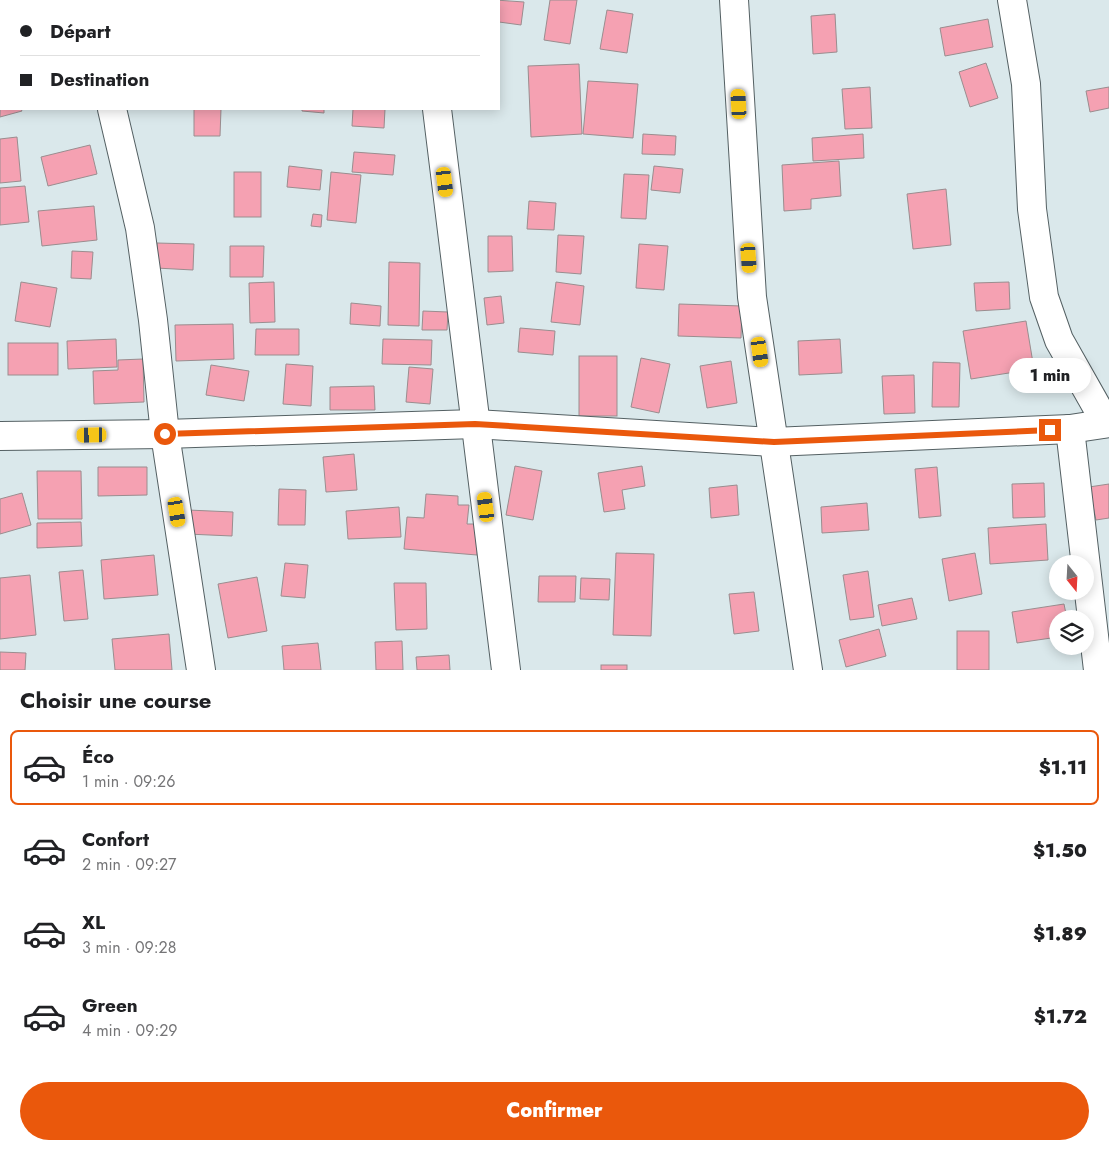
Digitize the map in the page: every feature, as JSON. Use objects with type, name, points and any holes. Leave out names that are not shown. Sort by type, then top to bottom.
[{"type":"street","points":[[734,0],[752,297],[808,670]]},
{"type":"street","points":[[0,436],[165,434],[475,424],[774,442],[1070,429],[1108,423],[1059,340],[1044,297],[1032,209],[1026,84],[1012,0]]},
{"type":"street","points":[[112,110],[140,228],[154,320],[165,434],[201,670]]},
{"type":"street","points":[[437,110],[506,670]]},
{"type":"street","points":[[1070,429],[1098,670]]},
{"type":"building","points":[[500,0],[524,2],[521,25],[500,22]]},
{"type":"building","points":[[550,0],[577,0],[570,44],[544,40]]},
{"type":"building","points":[[607,10],[633,14],[627,53],[600,49]]},
{"type":"building","points":[[835,14],[837,52],[813,54],[811,16]]},
{"type":"building","points":[[988,19],[993,47],[945,56],[940,28]]},
{"type":"building","points":[[986,63],[998,98],[970,107],[959,72]]},
{"type":"building","points":[[579,64],[582,134],[531,137],[528,66]]},
{"type":"building","points":[[588,81],[638,84],[633,138],[583,134]]},
{"type":"building","points":[[870,87],[872,128],[845,129],[842,89]]},
{"type":"building","points":[[1109,87],[1109,108],[1090,112],[1086,91]]},
{"type":"building","points":[[0,110],[22,111],[0,117]]},
{"type":"building","points":[[194,110],[221,110],[220,136],[194,136]]},
{"type":"building","points":[[324,110],[324,113],[302,111]]},
{"type":"building","points":[[353,110],[385,110],[384,128],[352,126]]},
{"type":"building","points":[[643,134],[676,136],[675,155],[642,154]]},
{"type":"building","points":[[863,134],[864,158],[813,161],[812,138]]},
{"type":"building","points":[[17,137],[21,181],[0,183],[0,139]]},
{"type":"building","points":[[90,145],[97,174],[48,186],[41,157]]},
{"type":"building","points":[[354,152],[395,155],[393,175],[352,172]]},
{"type":"building","points":[[839,161],[841,196],[811,199],[811,209],[784,211],[782,165]]},
{"type":"building","points":[[289,166],[322,170],[320,190],[287,187]]},
{"type":"building","points":[[654,166],[683,169],[680,193],[651,190]]},
{"type":"building","points":[[234,172],[261,172],[261,217],[234,217]]},
{"type":"building","points":[[331,172],[361,175],[356,223],[327,220]]},
{"type":"building","points":[[624,174],[649,175],[646,219],[621,218]]},
{"type":"building","points":[[25,186],[29,222],[0,225],[0,188]]},
{"type":"building","points":[[946,189],[951,245],[913,249],[907,194]]},
{"type":"building","points":[[529,201],[556,203],[554,230],[527,229]]},
{"type":"building","points":[[94,206],[97,240],[42,246],[38,211]]},
{"type":"building","points":[[313,214],[322,215],[321,227],[311,226]]},
{"type":"building","points":[[558,235],[584,236],[581,274],[556,272]]},
{"type":"building","points":[[488,236],[512,236],[513,271],[488,272]]},
{"type":"building","points":[[157,243],[194,244],[193,270],[156,268]]},
{"type":"building","points":[[639,244],[668,246],[664,290],[636,288]]},
{"type":"building","points":[[230,246],[264,246],[263,277],[230,277]]},
{"type":"building","points":[[72,251],[93,252],[91,279],[71,278]]},
{"type":"building","points":[[389,262],[420,263],[419,326],[388,325]]},
{"type":"building","points":[[21,282],[57,288],[50,327],[15,321]]},
{"type":"building","points":[[274,282],[275,322],[250,323],[249,283]]},
{"type":"building","points":[[556,282],[584,286],[580,325],[551,322]]},
{"type":"building","points":[[1009,282],[1010,309],[976,311],[974,283]]},
{"type":"building","points":[[501,296],[504,323],[487,325],[484,298]]},
{"type":"building","points":[[351,303],[381,306],[380,326],[350,324]]},
{"type":"building","points":[[679,304],[742,306],[741,338],[678,336]]},
{"type":"building","points":[[423,311],[448,312],[447,330],[422,330]]},
{"type":"building","points":[[1026,321],[1034,369],[971,379],[963,331]]},
{"type":"building","points":[[233,324],[234,359],[176,361],[175,325]]},
{"type":"building","points":[[520,328],[555,331],[553,355],[518,352]]},
{"type":"building","points":[[256,329],[299,329],[299,355],[255,355]]},
{"type":"building","points":[[116,339],[117,367],[68,369],[67,341]]},
{"type":"building","points":[[383,339],[432,340],[431,365],[382,364]]},
{"type":"building","points":[[840,339],[842,373],[799,375],[798,341]]},
{"type":"building","points":[[8,343],[58,343],[58,375],[8,375]]},
{"type":"building","points":[[579,356],[617,356],[617,416],[579,416]]},
{"type":"building","points":[[641,358],[670,364],[659,413],[631,407]]},
{"type":"building","points":[[143,359],[144,402],[94,404],[93,371],[118,370],[118,360]]},
{"type":"building","points":[[731,361],[737,403],[707,408],[700,366]]},
{"type":"building","points":[[933,362],[960,363],[959,407],[932,407]]},
{"type":"building","points":[[286,364],[313,366],[311,406],[283,404]]},
{"type":"building","points":[[211,365],[249,371],[244,401],[206,395]]},
{"type":"building","points":[[409,367],[433,369],[430,404],[406,402]]},
{"type":"building","points":[[914,375],[915,413],[884,414],[882,376]]},
{"type":"building","points":[[374,386],[375,410],[330,410],[330,387]]},
{"type":"building","points":[[354,454],[357,490],[326,492],[323,457]]},
{"type":"building","points":[[515,466],[542,471],[533,520],[506,515]]},
{"type":"building","points":[[642,466],[645,486],[622,490],[625,509],[604,512],[598,473]]},
{"type":"building","points":[[98,467],[147,467],[147,495],[98,496]]},
{"type":"building","points":[[937,467],[941,516],[919,518],[915,469]]},
{"type":"building","points":[[37,471],[81,471],[82,519],[38,519]]},
{"type":"building","points":[[1044,483],[1045,517],[1013,518],[1012,484]]},
{"type":"building","points":[[1109,484],[1109,518],[1096,520],[1089,487]]},
{"type":"building","points":[[737,485],[739,515],[711,518],[709,488]]},
{"type":"building","points":[[279,489],[306,490],[305,525],[278,525]]},
{"type":"building","points":[[22,493],[31,525],[0,534],[0,499]]},
{"type":"building","points":[[426,494],[458,496],[458,505],[469,505],[467,524],[480,524],[477,555],[404,549],[407,517],[424,518]]},
{"type":"building","points":[[867,503],[869,530],[822,533],[821,507]]},
{"type":"building","points":[[399,507],[401,537],[348,539],[346,511]]},
{"type":"building","points":[[188,510],[233,512],[232,536],[187,534]]},
{"type":"building","points":[[81,522],[82,546],[37,548],[37,523]]},
{"type":"building","points":[[1046,524],[1048,560],[990,564],[988,528]]},
{"type":"building","points":[[616,553],[654,554],[651,636],[613,635]]},
{"type":"building","points":[[975,553],[982,594],[949,601],[942,559]]},
{"type":"building","points":[[154,555],[158,595],[104,599],[101,560]]},
{"type":"building","points":[[285,563],[308,565],[305,598],[281,596]]},
{"type":"building","points":[[83,570],[88,619],[64,621],[59,572]]},
{"type":"building","points":[[868,571],[874,617],[850,620],[843,575]]},
{"type":"building","points":[[30,575],[36,635],[0,639],[0,578]]},
{"type":"building","points":[[539,576],[576,576],[575,602],[538,602]]},
{"type":"building","points":[[257,577],[267,631],[228,638],[218,584]]},
{"type":"building","points":[[581,578],[610,579],[609,600],[580,599]]},
{"type":"building","points":[[394,583],[426,583],[427,629],[396,630]]},
{"type":"building","points":[[754,592],[759,631],[734,634],[729,594]]},
{"type":"building","points":[[912,598],[917,619],[882,626],[878,605]]},
{"type":"building","points":[[1064,604],[1065,610],[1049,610],[1049,638],[1017,643],[1012,612]]},
{"type":"building","points":[[879,629],[886,656],[846,667],[839,640]]},
{"type":"building","points":[[957,631],[989,631],[989,670],[957,670]]},
{"type":"building","points":[[169,634],[172,670],[115,670],[112,639]]},
{"type":"building","points":[[402,641],[403,670],[376,670],[375,642]]},
{"type":"building","points":[[318,643],[321,670],[284,670],[282,646]]},
{"type":"building","points":[[0,652],[26,653],[25,670],[0,670]]},
{"type":"building","points":[[449,655],[450,670],[417,670],[416,657]]},
{"type":"building","points":[[601,665],[627,665],[627,670],[601,670]]},
{"type":"route","points":[[165,434],[475,424],[774,442],[1050,430]]}]
